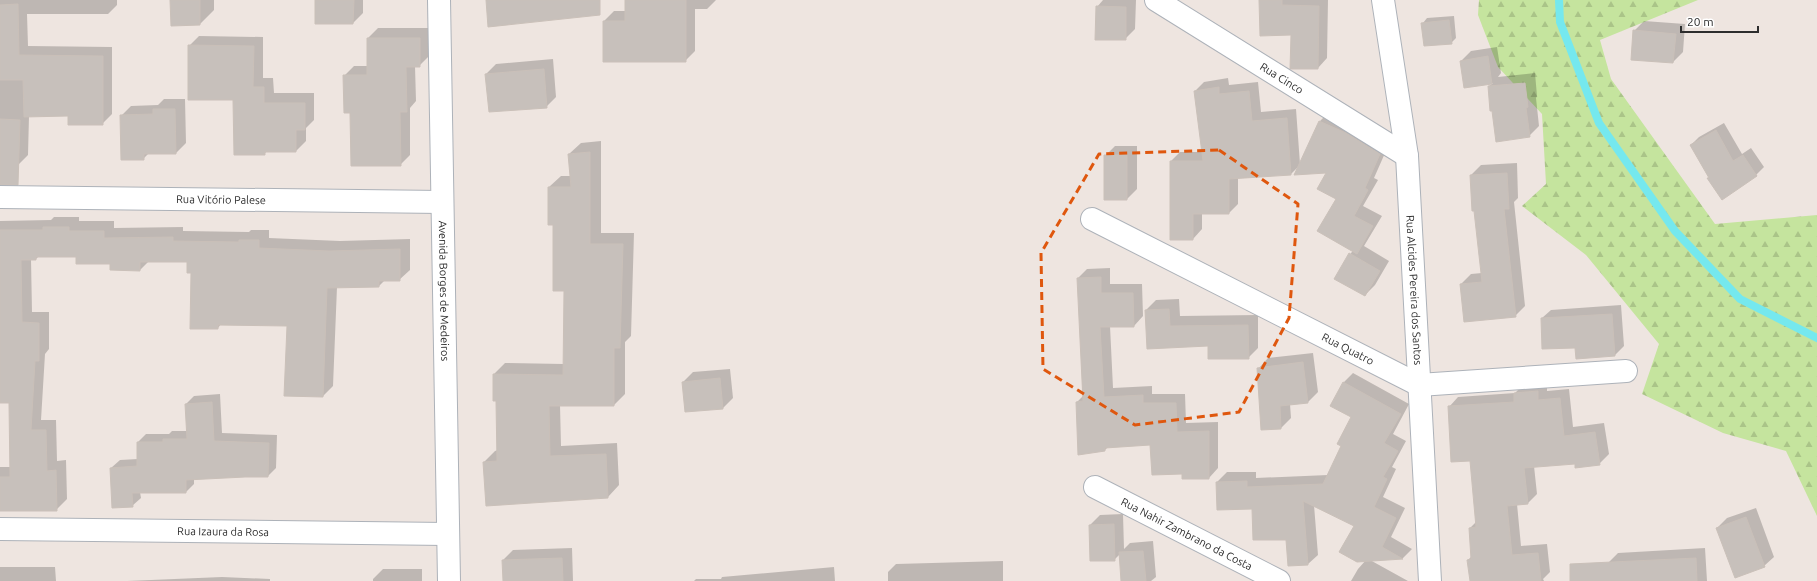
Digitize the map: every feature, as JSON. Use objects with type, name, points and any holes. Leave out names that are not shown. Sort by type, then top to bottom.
[{"type":"street","name":"Avenida Borges de Medeiros","points":[[438,0],[449,581]]},
{"type":"street","name":"Rua Cinco","points":[[1156,0],[1407,156]]},
{"type":"street","name":"Rua Alcides Pereira dos Santos","points":[[1384,0],[1407,156],[1430,581]]},
{"type":"street","name":"Rua Vitório Palese","points":[[0,197],[442,202]]},
{"type":"street","name":"Rua Quatro","points":[[1092,219],[1419,385]]},
{"type":"street","points":[[1419,385],[1626,370]]},
{"type":"street","name":"Rua Nahir Zambrano da Costa","points":[[1094,487],[1278,581]]},
{"type":"street","name":"Rua Izaura da Rosa","points":[[0,529],[447,534]]},
{"type":"highlighted area","points":[[1219,150],[1298,204],[1289,318],[1239,412],[1135,425],[1043,369],[1041,253],[1099,154]]},
{"type":"green space","points":[[1479,0],[1698,0],[1600,40],[1611,79],[1715,224],[1817,215],[1817,516],[1786,451],[1723,433],[1642,394],[1659,344],[1586,255],[1522,206],[1546,184],[1542,114],[1498,67],[1478,15]]},
{"type":"building","points":[[170,0],[200,0],[200,25],[171,26]]},
{"type":"building","points":[[315,0],[354,0],[353,24],[315,24]]},
{"type":"building","points":[[486,0],[600,0],[600,15],[488,27]]},
{"type":"building","points":[[625,0],[686,0],[686,62],[603,62],[603,21],[625,21]]},
{"type":"building","points":[[1259,0],[1282,0],[1282,5],[1319,6],[1318,69],[1290,69],[1291,35],[1260,36]]},
{"type":"building","points":[[18,4],[19,55],[103,56],[103,125],[68,125],[68,116],[24,117],[23,80],[0,80],[0,5]]},
{"type":"building","points":[[1096,6],[1126,7],[1126,40],[1095,40]]},
{"type":"building","points":[[1449,20],[1452,44],[1424,46],[1421,23]]},
{"type":"building","points":[[1633,30],[1676,34],[1673,63],[1631,60]]},
{"type":"building","points":[[367,38],[420,38],[420,67],[406,67],[407,112],[400,112],[401,166],[351,166],[350,113],[344,113],[343,75],[367,75]]},
{"type":"building","points":[[188,45],[254,46],[253,87],[264,87],[264,103],[305,103],[305,130],[296,130],[296,152],[265,152],[265,155],[234,155],[233,100],[188,100]]},
{"type":"building","points":[[1488,56],[1492,84],[1464,88],[1460,61]]},
{"type":"building","points":[[544,69],[547,108],[489,112],[485,74]]},
{"type":"building","points":[[1525,83],[1528,107],[1526,108],[1530,137],[1496,142],[1492,111],[1490,111],[1488,86]]},
{"type":"building","points":[[1219,87],[1219,94],[1249,91],[1252,121],[1287,118],[1291,175],[1229,179],[1229,214],[1193,214],[1193,240],[1170,240],[1170,161],[1203,161],[1194,91]]},
{"type":"building","points":[[153,109],[175,109],[176,154],[144,154],[144,160],[121,160],[120,115],[153,114]]},
{"type":"building","points":[[0,119],[20,120],[18,185],[0,185]]},
{"type":"building","points":[[1319,121],[1346,133],[1380,154],[1365,188],[1368,190],[1354,216],[1373,226],[1357,254],[1317,231],[1336,199],[1317,189],[1326,173],[1294,175]]},
{"type":"building","points":[[1716,130],[1733,161],[1743,155],[1757,176],[1722,200],[1707,178],[1709,178],[1690,145]]},
{"type":"building","points":[[590,152],[590,244],[623,244],[620,348],[614,348],[614,406],[549,406],[550,456],[606,454],[608,498],[486,506],[483,462],[497,461],[496,401],[493,401],[493,374],[563,375],[564,291],[553,291],[553,225],[548,225],[548,187],[571,187],[568,154]]},
{"type":"building","points":[[1104,155],[1127,155],[1127,200],[1104,200]]},
{"type":"building","points":[[1507,173],[1509,209],[1504,209],[1516,317],[1464,322],[1460,284],[1482,282],[1474,211],[1472,211],[1470,175]]},
{"type":"building","points":[[43,227],[69,227],[69,231],[104,231],[104,238],[173,237],[173,241],[239,242],[239,240],[259,240],[259,248],[329,251],[400,249],[400,281],[379,281],[379,287],[327,288],[323,397],[284,396],[287,326],[218,325],[218,329],[190,329],[191,273],[187,273],[187,262],[140,262],[140,271],[110,270],[110,264],[76,264],[76,257],[36,257],[36,260],[21,260],[22,322],[39,323],[39,361],[35,361],[31,430],[46,430],[47,471],[56,470],[57,511],[0,511],[0,477],[10,477],[9,403],[0,403],[0,230],[43,230]]},
{"type":"building","points":[[1349,253],[1380,271],[1365,296],[1334,279]]},
{"type":"building","points":[[1101,277],[1101,293],[1133,293],[1134,327],[1100,327],[1104,397],[1143,395],[1143,403],[1176,403],[1177,432],[1209,431],[1209,479],[1182,479],[1182,474],[1152,475],[1150,445],[1105,448],[1105,451],[1078,455],[1076,402],[1083,401],[1077,278]]},
{"type":"building","points":[[1169,309],[1170,326],[1248,325],[1249,359],[1208,359],[1208,346],[1147,349],[1145,310]]},
{"type":"building","points":[[1612,314],[1615,356],[1576,359],[1575,348],[1542,349],[1541,318]]},
{"type":"building","points":[[1303,362],[1308,403],[1280,406],[1281,429],[1261,430],[1257,368]]},
{"type":"building","points":[[720,378],[723,409],[685,412],[682,382]]},
{"type":"building","points":[[1343,382],[1401,414],[1384,443],[1398,451],[1383,477],[1387,479],[1374,507],[1396,518],[1382,547],[1403,559],[1357,562],[1339,552],[1354,526],[1303,501],[1308,565],[1288,566],[1286,540],[1253,540],[1252,509],[1217,510],[1216,482],[1247,481],[1247,487],[1323,484],[1341,446],[1337,444],[1351,417],[1330,406]]},
{"type":"building","points":[[1538,391],[1538,400],[1560,398],[1564,436],[1595,432],[1600,465],[1575,468],[1575,464],[1524,468],[1528,504],[1507,506],[1512,555],[1538,553],[1541,581],[1470,581],[1467,560],[1471,559],[1469,528],[1476,527],[1470,461],[1451,462],[1448,406],[1514,402],[1514,393]]},
{"type":"building","points":[[212,402],[214,441],[269,443],[268,477],[186,480],[186,493],[132,493],[133,507],[112,508],[110,468],[137,466],[137,442],[163,442],[163,439],[187,439],[185,404]]},
{"type":"building","points":[[1746,517],[1765,567],[1735,578],[1716,528]]},
{"type":"building","points":[[1114,524],[1115,561],[1090,561],[1089,525]]},
{"type":"building","points":[[1143,551],[1146,581],[1121,581],[1119,552]]},
{"type":"building","points":[[562,558],[563,581],[503,581],[502,560]]},
{"type":"building","points":[[1696,558],[1697,581],[1570,581],[1570,564]]},
{"type":"waterway","points":[[1559,0],[1560,22],[1599,123],[1675,231],[1740,299],[1817,338]]}]
